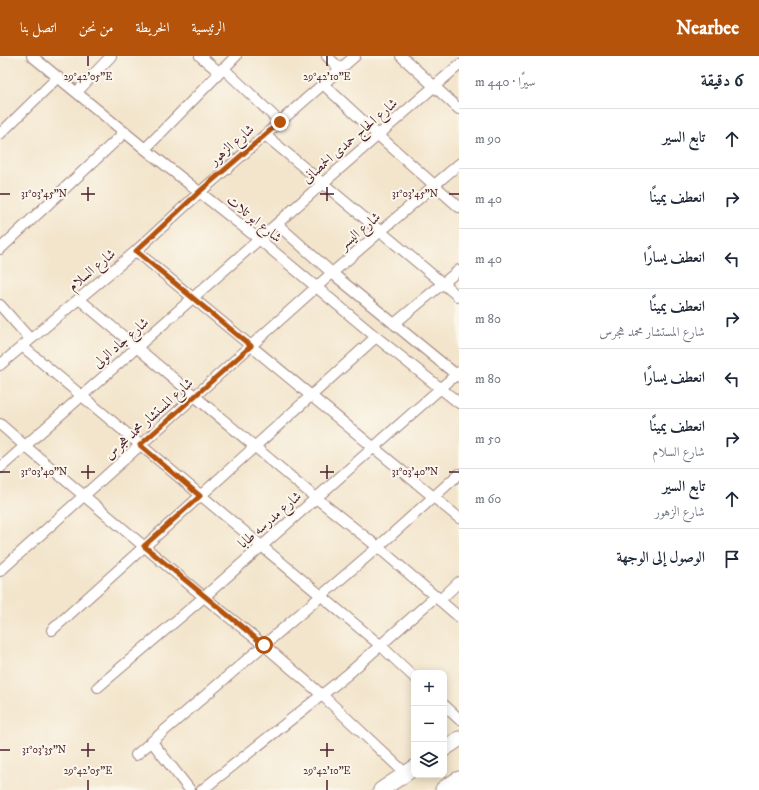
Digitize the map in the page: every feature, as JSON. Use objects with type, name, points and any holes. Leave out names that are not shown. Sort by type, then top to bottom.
[{"type":"highway","points":[[445,790],[459,781]]},
{"type":"street","name":"شارع ابو تلات","points":[[32,56],[459,403]]},
{"type":"street","points":[[77,92],[111,56]]},
{"type":"street","points":[[200,56],[221,70],[280,122]]},
{"type":"street","points":[[145,149],[236,56]]},
{"type":"street","points":[[326,56],[340,70]]},
{"type":"street","name":"شارع الزهور","points":[[199,192],[355,56]]},
{"type":"street","points":[[401,56],[459,109]]},
{"type":"street","name":"شارع الحاج حمدى الحمصانى","points":[[260,240],[459,65]]},
{"type":"street","points":[[0,134],[58,77]]},
{"type":"street","points":[[323,84],[459,207]]},
{"type":"street","points":[[0,249],[125,132]]},
{"type":"street","points":[[265,135],[459,297]]},
{"type":"street","name":"شارع اليسر","points":[[316,288],[459,164]]},
{"type":"street","name":"شارع السلام","points":[[0,365],[136,251],[199,192]]},
{"type":"street","name":"شارع ابو تلات","points":[[277,224],[332,273],[458,374]]},
{"type":"street","name":"شارع جاد الولى","points":[[0,468],[260,240]]},
{"type":"street","points":[[136,251],[459,518]]},
{"type":"street","points":[[394,324],[459,270]]},
{"type":"street","name":"شارع المستشار محمد هجرس","points":[[0,571],[316,288]]},
{"type":"street","points":[[79,299],[316,498],[378,547],[459,617]]},
{"type":"street","points":[[0,305],[30,339]]},
{"type":"street","points":[[52,630],[376,337]]},
{"type":"street","points":[[22,346],[200,496],[321,595],[380,645],[411,674]]},
{"type":"street","name":"شارع مدرسه طابا","points":[[98,688],[204,597],[440,388],[458,374]]},
{"type":"street","points":[[0,424],[204,597],[264,645],[410,771],[381,790]]},
{"type":"street","points":[[136,755],[378,547],[459,474]]},
{"type":"street","points":[[202,790],[322,696],[380,645],[459,582]]},
{"type":"street","points":[[445,706],[459,719]]},
{"type":"street","points":[[447,747],[459,739]]},
{"type":"street","points":[[152,742],[190,790]]},
{"type":"route","points":[[264,645],[144,546],[200,496],[140,445],[251,346],[136,251],[199,192],[280,122]]}]
